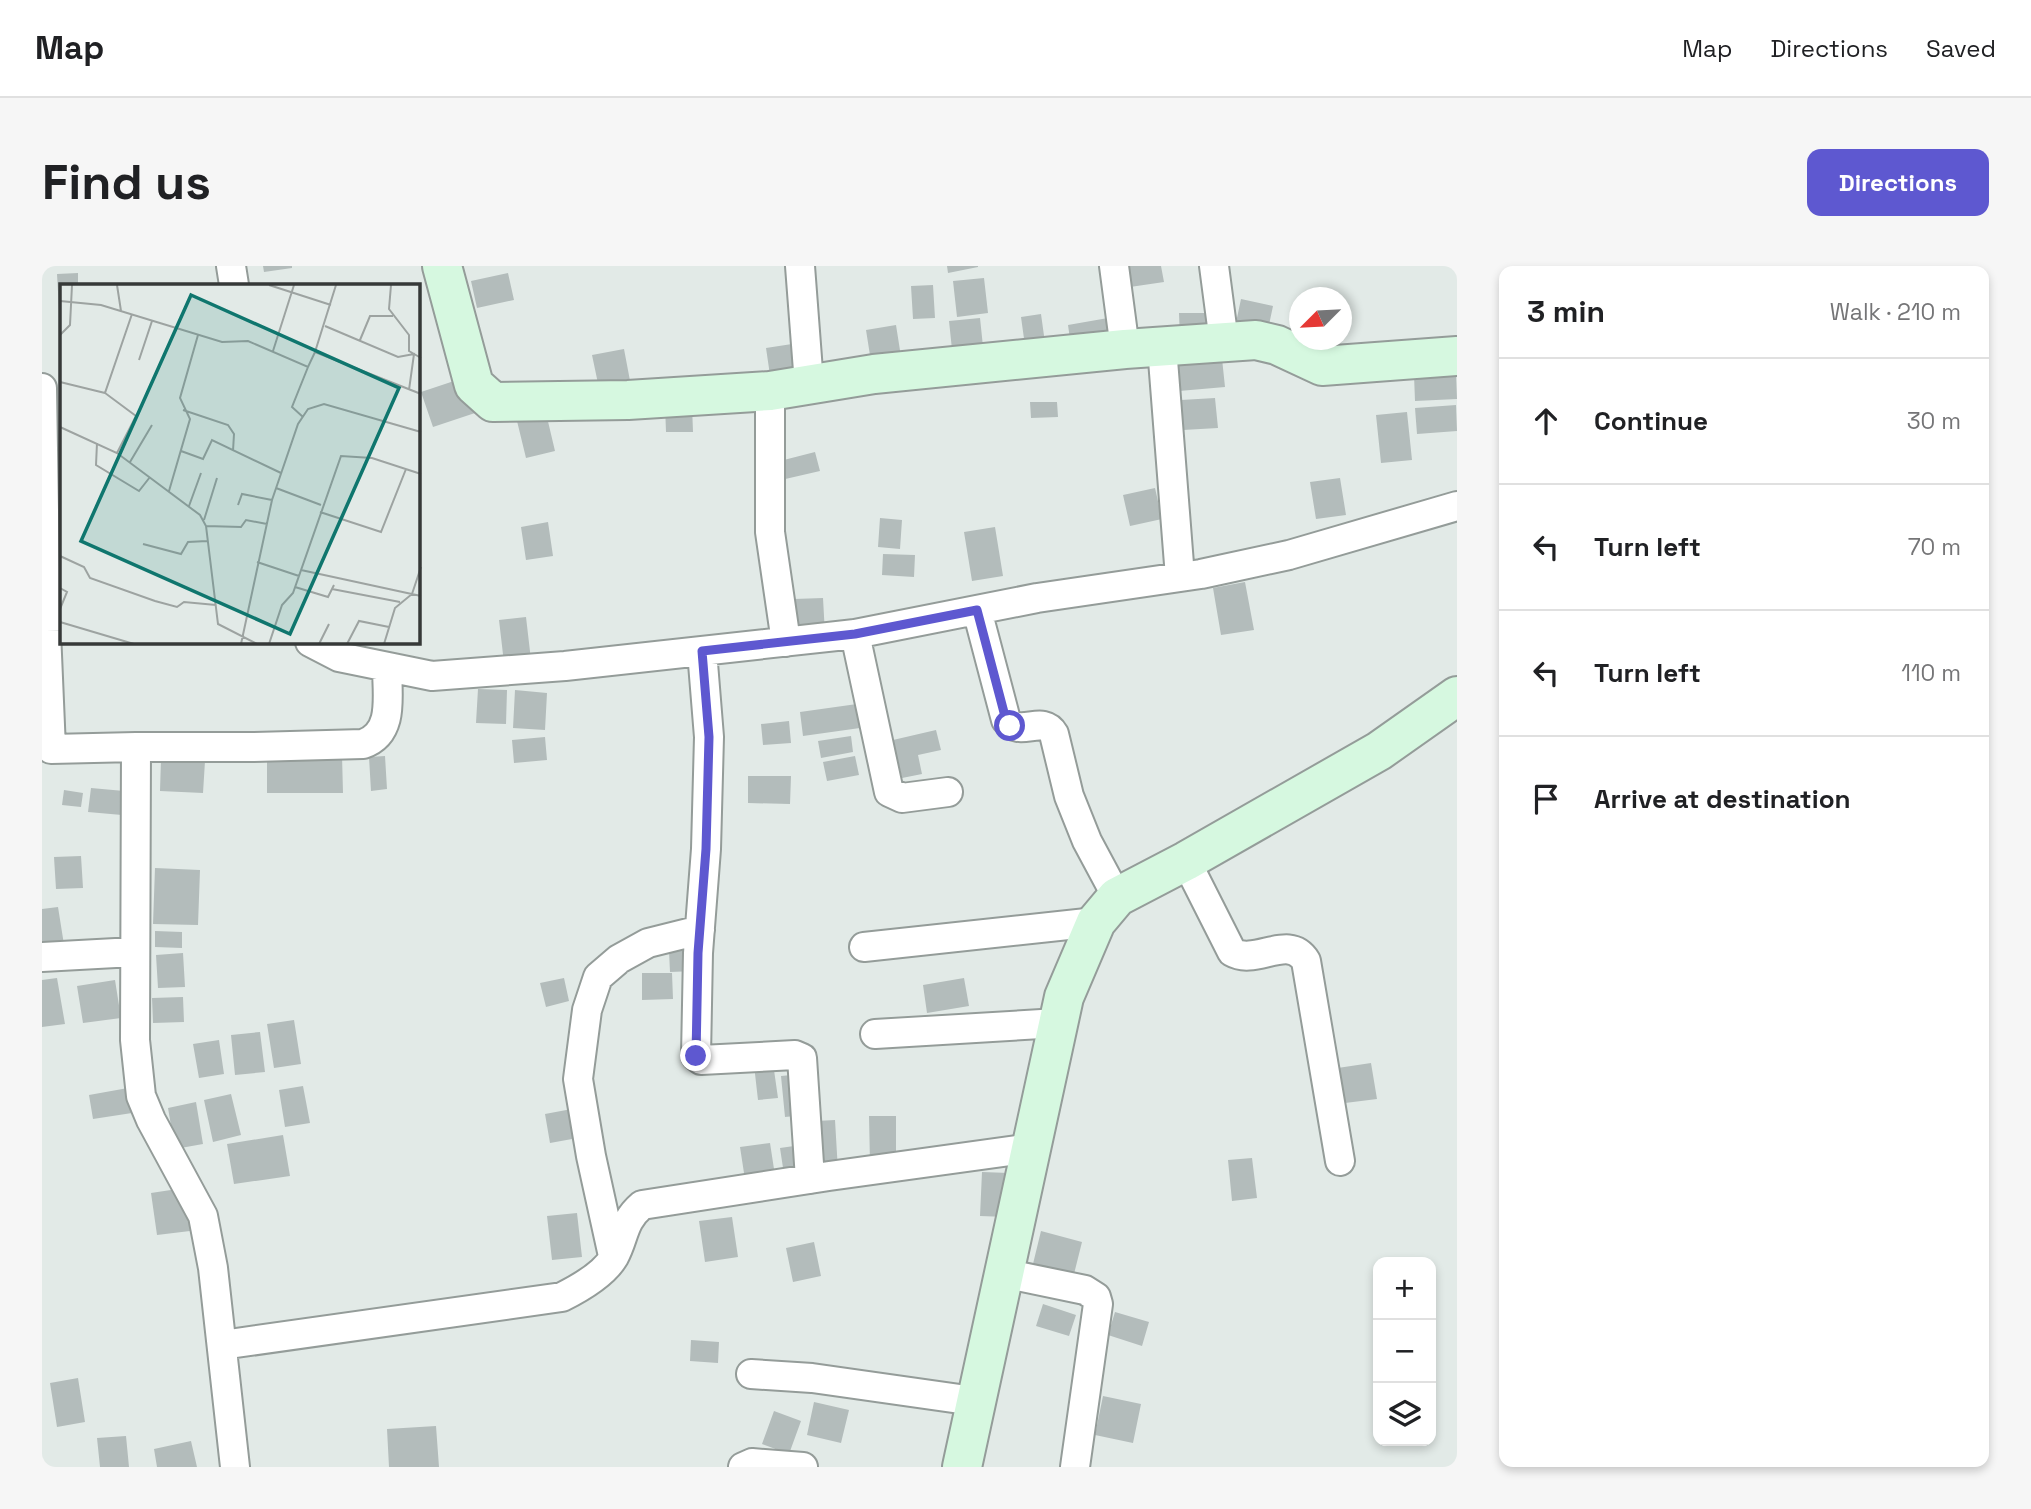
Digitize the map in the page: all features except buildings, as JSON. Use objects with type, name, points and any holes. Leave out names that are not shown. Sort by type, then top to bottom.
[{"type":"street","points":[[231,266],[234,284]]},
{"type":"street","points":[[442,266],[474,385],[493,402],[628,400],[770,391],[874,374],[1224,342],[1267,342],[1322,366],[1457,356]]},
{"type":"street","points":[[800,266],[809,384]]},
{"type":"street","points":[[1114,266],[1144,348],[1180,577]]},
{"type":"street","points":[[1214,266],[1224,342]]},
{"type":"street","points":[[42,388],[48,672],[46,749],[363,744],[374,740],[381,732],[387,712],[387,667]]},
{"type":"street","points":[[770,391],[770,532],[786,642]]},
{"type":"street","points":[[314,644],[338,657],[432,676],[565,666],[855,634],[1037,598],[1180,577],[1289,555],[1457,506]]},
{"type":"street","points":[[962,1467],[974,1401],[1064,997],[1106,910],[1087,841],[1069,796],[1054,733],[1044,724],[1016,728],[1010,726],[1006,720],[977,610]]},
{"type":"street","points":[[855,634],[889,792],[902,798],[948,792]]},
{"type":"street","points":[[702,651],[709,737],[696,1056],[701,1060],[795,1055],[802,1058],[810,1179]]},
{"type":"street","points":[[864,947],[1106,910],[1379,751],[1457,696]]},
{"type":"street","points":[[136,747],[135,1040],[141,1096],[151,1120],[203,1216],[213,1268],[235,1467]]},
{"type":"street","points":[[1186,861],[1232,952],[1247,956],[1290,948],[1301,954],[1306,961],[1340,1161]]},
{"type":"street","points":[[613,1259],[578,1079],[587,1010],[598,978],[619,959],[648,943],[700,930]]},
{"type":"street","points":[[42,957],[134,952]]},
{"type":"street","points":[[875,1034],[1058,1023]]},
{"type":"street","points":[[222,1345],[562,1297],[582,1287],[613,1259],[625,1225],[642,1205],[1031,1148]]},
{"type":"street","points":[[1003,1273],[1093,1292],[1096,1297],[1075,1467]]},
{"type":"street","points":[[751,1374],[812,1378],[974,1401]]},
{"type":"street","points":[[743,1467],[752,1463],[803,1467]]},
{"type":"route","points":[[696,1056],[698,953],[706,849],[709,737],[702,651],[855,634],[977,610],[1006,720],[1010,726]]}]
